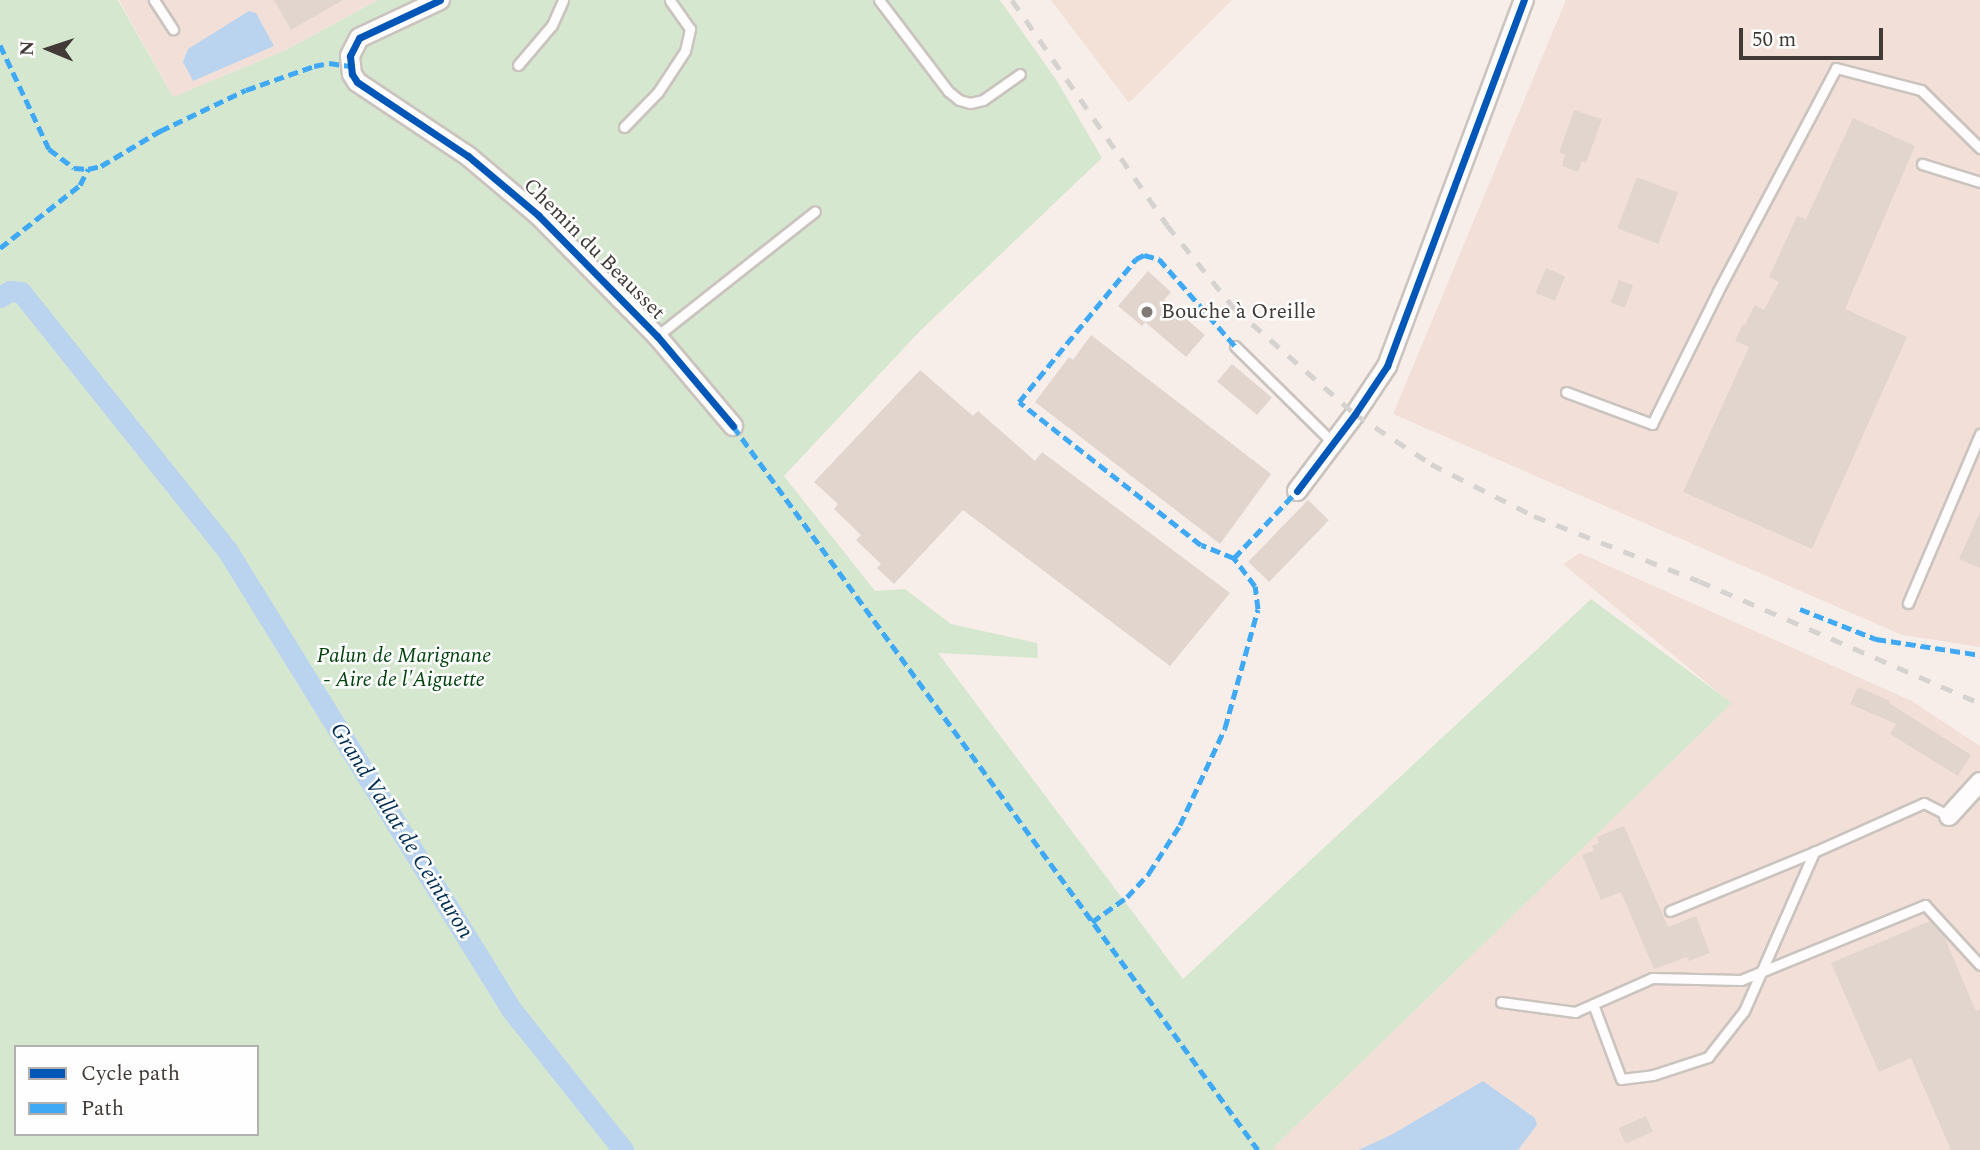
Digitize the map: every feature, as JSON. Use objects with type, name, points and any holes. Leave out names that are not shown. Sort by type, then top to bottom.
[{"type":"street","name":"Chemin du Beausset","points":[[440,0],[359,38],[353,46],[350,66],[357,82],[468,156],[509,189],[576,251],[657,336],[733,426]]},
{"type":"street","points":[[1297,491],[1387,366],[1524,0]]},
{"type":"street","points":[[1949,816],[1980,782]]},
{"type":"lane","points":[[154,0],[173,29]]},
{"type":"lane","points":[[518,65],[552,25],[563,0]]},
{"type":"lane","points":[[624,127],[658,92],[685,51],[690,29],[670,0]]},
{"type":"lane","points":[[879,0],[948,91],[959,100],[970,103],[983,100],[1020,74]]},
{"type":"lane","points":[[1566,392],[1652,424],[1718,291],[1836,68],[1921,90],[1980,148]]},
{"type":"lane","points":[[1923,164],[1980,182]]},
{"type":"lane","points":[[657,336],[815,211]]},
{"type":"lane","points":[[1235,346],[1333,443]]},
{"type":"lane","points":[[1908,603],[1980,434]]},
{"type":"lane","points":[[1670,911],[1924,803],[1949,816]]},
{"type":"lane","points":[[1593,1004],[1621,1079],[1653,1075],[1708,1057],[1744,1011],[1814,852]]},
{"type":"lane","points":[[1501,1002],[1575,1012],[1652,978],[1741,980],[1926,905],[1980,965]]},
{"type":"shaded area","points":[[119,0],[378,0],[286,50],[173,97]]},
{"type":"shaded area","points":[[1051,0],[1232,0],[1129,103]]},
{"type":"shaded area","points":[[1566,0],[1980,0],[1980,647],[1902,635],[1393,414]]},
{"type":"shaded area","points":[[1580,553],[1912,701],[1980,746],[1980,1150],[1276,1150],[1274,1147],[1731,703],[1563,564]]},
{"type":"green space","name":"Palun de Marignane - Aire de l'Aiguette","points":[[0,0],[118,0],[173,97],[286,50],[378,0],[1000,0],[1057,81],[1102,158],[919,332],[784,476],[875,591],[905,589],[951,624],[1037,643],[1038,658],[938,653],[1183,979],[1591,599],[1732,703],[1274,1147],[1276,1150],[0,1150]]},
{"type":"water","points":[[249,11],[256,13],[274,46],[193,81],[183,62],[188,49]]},
{"type":"water","points":[[1483,1081],[1535,1118],[1537,1125],[1518,1150],[1358,1150],[1391,1135]]},
{"type":"building","points":[[274,0],[343,0],[291,30]]},
{"type":"building","points":[[1574,110],[1602,119],[1586,163],[1582,161],[1578,172],[1562,166],[1565,155],[1559,153]]},
{"type":"building","points":[[1853,118],[1915,146],[1845,309],[1907,337],[1812,549],[1683,492],[1749,347],[1735,341],[1755,305],[1764,310],[1779,282],[1769,277],[1797,216],[1806,219]]},
{"type":"building","points":[[1637,177],[1678,193],[1658,244],[1617,228]]},
{"type":"building","points":[[1546,268],[1565,276],[1555,301],[1535,293]]},
{"type":"building","points":[[1148,271],[1171,292],[1164,300],[1205,335],[1186,357],[1145,322],[1142,326],[1118,306]]},
{"type":"building","points":[[1619,280],[1633,285],[1625,308],[1611,303]]},
{"type":"building","points":[[1091,335],[1271,474],[1220,544],[1035,402],[1069,357],[1073,360]]},
{"type":"building","points":[[1232,364],[1272,397],[1257,415],[1217,382]]},
{"type":"building","points":[[920,370],[973,416],[978,411],[1035,461],[1042,452],[1230,593],[1170,666],[963,510],[894,584],[877,568],[881,564],[856,540],[861,535],[834,509],[838,504],[814,482]]},
{"type":"building","points":[[1308,500],[1329,520],[1269,582],[1248,562]]},
{"type":"building","points":[[1980,512],[1980,568],[1959,559]]},
{"type":"building","points":[[1858,687],[1890,701],[1889,703],[1971,755],[1958,776],[1890,734],[1896,724],[1850,704]]},
{"type":"building","points":[[1624,826],[1668,927],[1696,916],[1710,953],[1689,961],[1687,957],[1654,969],[1621,892],[1601,900],[1582,855],[1594,850],[1592,846],[1599,843],[1597,837]]},
{"type":"building","points":[[1930,921],[1944,936],[1976,1011],[1980,1009],[1980,1150],[1951,1150],[1911,1058],[1879,1072],[1831,963]]},
{"type":"building","points":[[1646,1116],[1653,1132],[1626,1144],[1619,1128]]},
{"type":"waterway","name":"Grand Vallat de Ceinturon","points":[[0,297],[10,291],[21,292],[227,550],[511,1009],[623,1150]]},
{"type":"railway","points":[[1012,0],[1167,225],[1234,308],[1355,414],[1431,464],[1534,516],[1699,581],[1980,703]]},
{"type":"marked path","points":[[0,45],[49,149],[74,168],[88,169],[101,166],[160,131],[246,90],[314,66],[329,63],[350,66]]},
{"type":"marked path","points":[[0,248],[80,185],[88,169]]},
{"type":"marked path","points":[[1234,558],[1201,545],[1019,402],[1136,259],[1144,255],[1159,259],[1235,346]]},
{"type":"marked path","points":[[733,426],[1258,1150]]},
{"type":"marked path","points":[[1092,922],[1127,897],[1149,873],[1180,825],[1225,728],[1258,609],[1255,586],[1234,558],[1297,491]]},
{"type":"marked path","points":[[1800,609],[1876,639],[1980,655]]},
{"type":"cycle path","points":[[440,0],[359,38],[350,56],[352,74],[357,82],[468,156],[538,215],[657,336],[733,426]]},
{"type":"cycle path","points":[[1297,491],[1387,366],[1524,0]]},
{"type":"place","name":"Bouche à Oreille","points":[[1147,312]]}]
